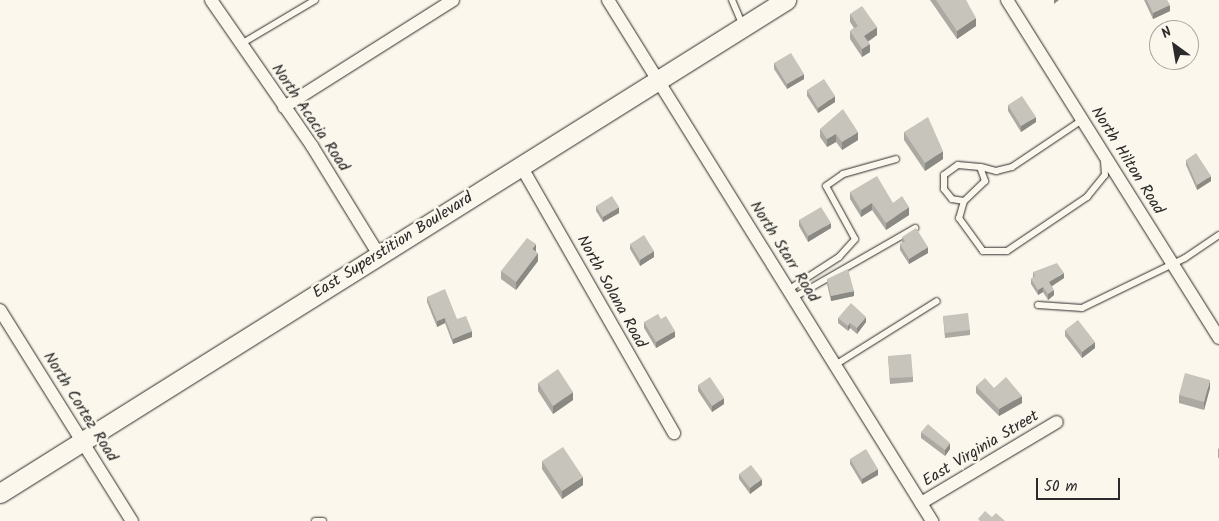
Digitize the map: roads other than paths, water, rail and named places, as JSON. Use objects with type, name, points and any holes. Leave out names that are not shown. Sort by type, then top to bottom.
[{"type":"main road","name":"East Superstition Boulevard","points":[[0,493],[784,1]]},
{"type":"street","name":"North Acacia Road","points":[[211,0],[239,45],[284,107],[379,255]]},
{"type":"street","points":[[284,107],[453,0]]},
{"type":"street","name":"North Starr Road","points":[[608,0],[926,515]]},
{"type":"street","name":"North Hilton Road","points":[[1007,0],[1219,338]]},
{"type":"street","name":"North Solana Road","points":[[521,166],[674,434]]},
{"type":"street","name":"North Cortez Road","points":[[0,310],[132,521]]},
{"type":"street","name":"East Virginia Street","points":[[926,515],[1057,422]]},
{"type":"lane","points":[[239,45],[316,0]]},
{"type":"lane","points":[[732,0],[743,27]]},
{"type":"lane","points":[[964,201],[952,198],[944,189],[944,175],[958,165],[996,171],[1012,167],[1082,120]]},
{"type":"lane","points":[[980,167],[985,181],[964,201],[959,218],[977,245],[992,253],[1007,251],[1087,197],[1105,175],[1103,154]]},
{"type":"lane","points":[[791,294],[839,257],[855,240],[826,186],[843,174],[896,159]]},
{"type":"lane","points":[[791,294],[915,228]]},
{"type":"lane","points":[[1038,305],[1082,308],[1172,263],[1219,235]]},
{"type":"lane","points":[[835,365],[937,301]]},
{"type":"lane","points":[[315,521],[323,521]]}]
